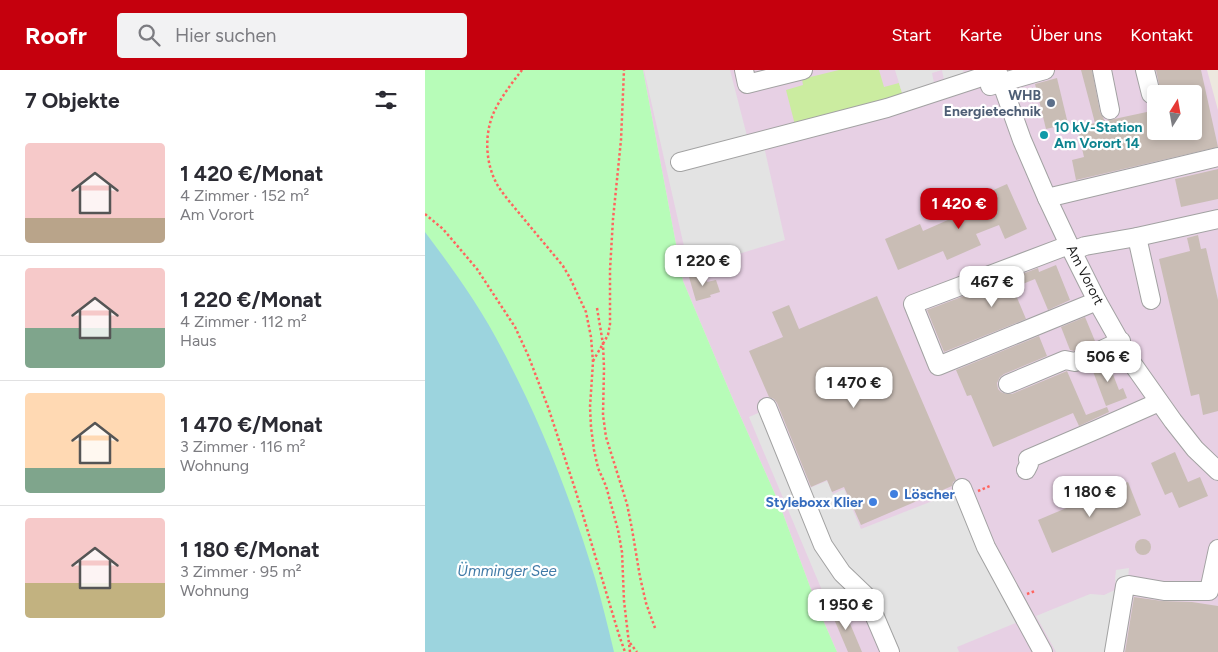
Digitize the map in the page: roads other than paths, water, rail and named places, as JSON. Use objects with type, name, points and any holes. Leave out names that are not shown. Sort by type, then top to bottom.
[{"type":"street","points":[[744,70],[747,84],[803,70]]},
{"type":"street","points":[[679,162],[887,108],[998,75],[1045,70]]},
{"type":"street","points":[[1102,70],[1110,110]]},
{"type":"street","points":[[1145,70],[1149,85]]},
{"type":"street","points":[[973,92],[998,75]]},
{"type":"street","name":"Am Vorort","points":[[998,75],[1022,140],[1047,198],[1097,301],[1133,363],[1159,402],[1195,448],[1214,466]]},
{"type":"street","points":[[1047,198],[1218,157]]},
{"type":"street","points":[[1097,301],[938,366],[913,304],[1070,248],[1137,237],[1218,219]]},
{"type":"street","points":[[1137,237],[1151,300]]},
{"type":"street","points":[[1008,384],[1065,360],[1075,362],[1121,341]]},
{"type":"street","points":[[1027,470],[1029,464],[1027,459],[1098,430],[1159,402]]},
{"type":"street","points":[[767,407],[823,545],[842,573],[866,596],[890,652]]},
{"type":"street","points":[[961,488],[985,547],[1043,652]]},
{"type":"street","points":[[1114,652],[1125,586],[1129,585],[1164,591],[1209,591],[1218,549]]},
{"type":"water","name":"Ümminger See","points":[[425,232],[476,304],[530,404],[576,519],[603,605],[614,652],[425,652]]},
{"type":"place","name":"WHB Energietechnik","points":[[1051,103]]},
{"type":"place","name":"10 kV-Station Am Vorort 14","points":[[1044,135]]},
{"type":"place","name":"Löscher","points":[[894,494]]},
{"type":"place","name":"Styleboxx Klier","points":[[873,502]]}]
